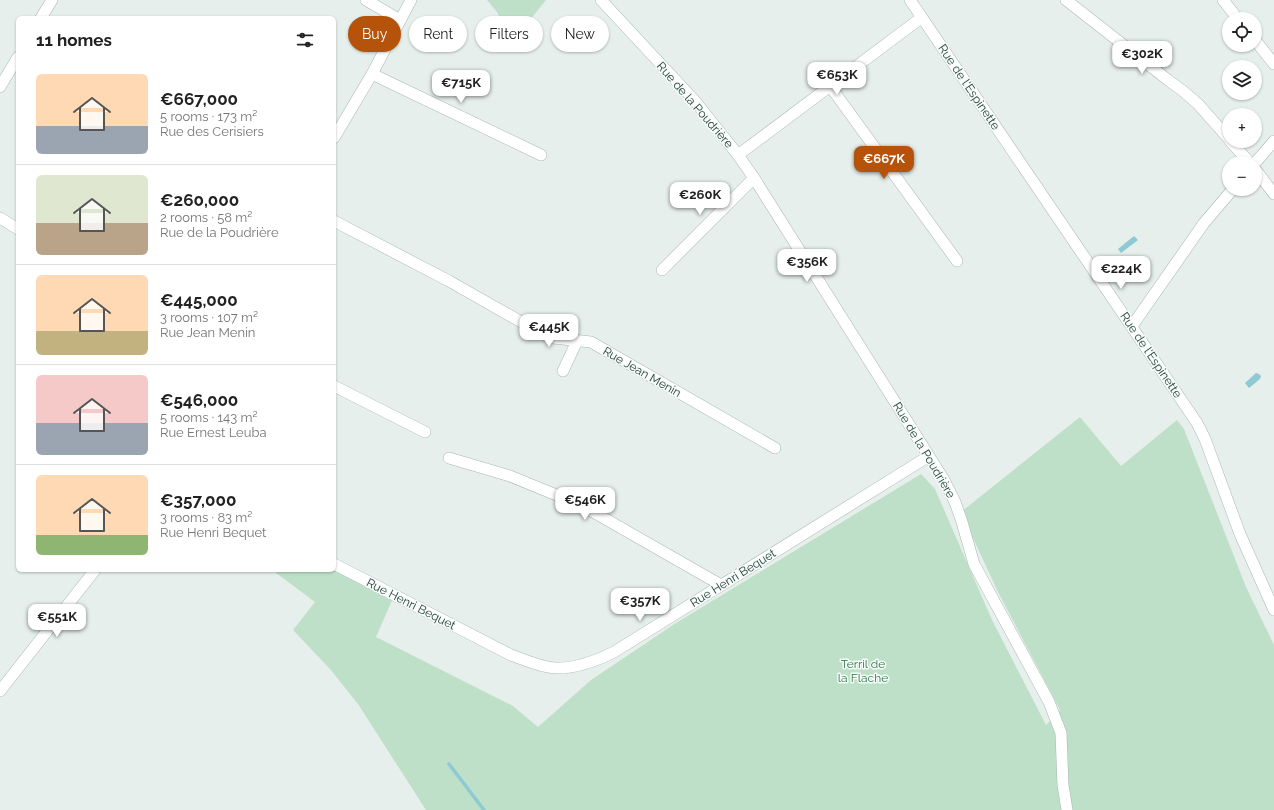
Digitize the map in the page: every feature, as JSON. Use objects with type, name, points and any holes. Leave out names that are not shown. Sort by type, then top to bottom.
[{"type":"street","points":[[44,16],[52,0]]},
{"type":"street","points":[[366,0],[393,16]]},
{"type":"street","points":[[401,18],[411,0]]},
{"type":"street","name":"Rue de la Poudrière","points":[[601,0],[695,101],[738,155],[754,178],[944,480],[955,502],[969,542],[974,564],[1049,702],[1061,732],[1063,786],[1067,810]]},
{"type":"street","name":"Rue de l'Espinette","points":[[910,0],[1188,410],[1202,434],[1240,534],[1274,610]]},
{"type":"street","points":[[1066,0],[1198,104],[1222,131]]},
{"type":"street","points":[[1223,0],[1232,12]]},
{"type":"street","points":[[738,155],[921,18]]},
{"type":"street","points":[[1262,49],[1274,64]]},
{"type":"street","points":[[336,135],[383,52]]},
{"type":"street","points":[[0,87],[16,60]]},
{"type":"street","points":[[372,74],[541,155]]},
{"type":"street","points":[[830,86],[957,261]]},
{"type":"street","points":[[1261,156],[1274,141]]},
{"type":"street","points":[[1237,148],[1244,156]]},
{"type":"street","points":[[662,270],[754,178]]},
{"type":"street","points":[[1262,179],[1274,194]]},
{"type":"street","points":[[1132,326],[1204,223],[1227,196]]},
{"type":"street","points":[[0,218],[16,228]]},
{"type":"street","name":"Rue Jean Menin","points":[[336,222],[449,281],[539,332],[553,338],[591,342],[775,448]]},
{"type":"street","points":[[563,371],[577,341]]},
{"type":"street","points":[[336,387],[425,432]]},
{"type":"street","name":"Rue Henri Bequet","points":[[336,565],[510,655],[536,664],[555,668],[578,666],[596,661],[614,652],[929,456]]},
{"type":"street","points":[[449,458],[510,476],[581,505],[721,585]]},
{"type":"street","points":[[0,691],[93,572]]},
{"type":"green space","points":[[487,0],[546,0],[533,16],[499,16]]},
{"type":"green space","name":"Terril de la Flache","points":[[1080,417],[1121,466],[1177,420],[1184,429],[1246,587],[1274,645],[1274,810],[426,810],[358,704],[330,669],[293,630],[315,602],[275,572],[336,571],[393,598],[376,637],[513,706],[538,727],[591,680],[676,623],[921,474],[935,489],[992,620],[1046,725],[1060,710],[998,592],[961,512]]},
{"type":"water","points":[[1134,236],[1138,240],[1121,253],[1118,249]]},
{"type":"water","points":[[1256,373],[1261,376],[1260,379],[1249,388],[1245,383]]},
{"type":"waterway","points":[[449,764],[484,810]]}]
